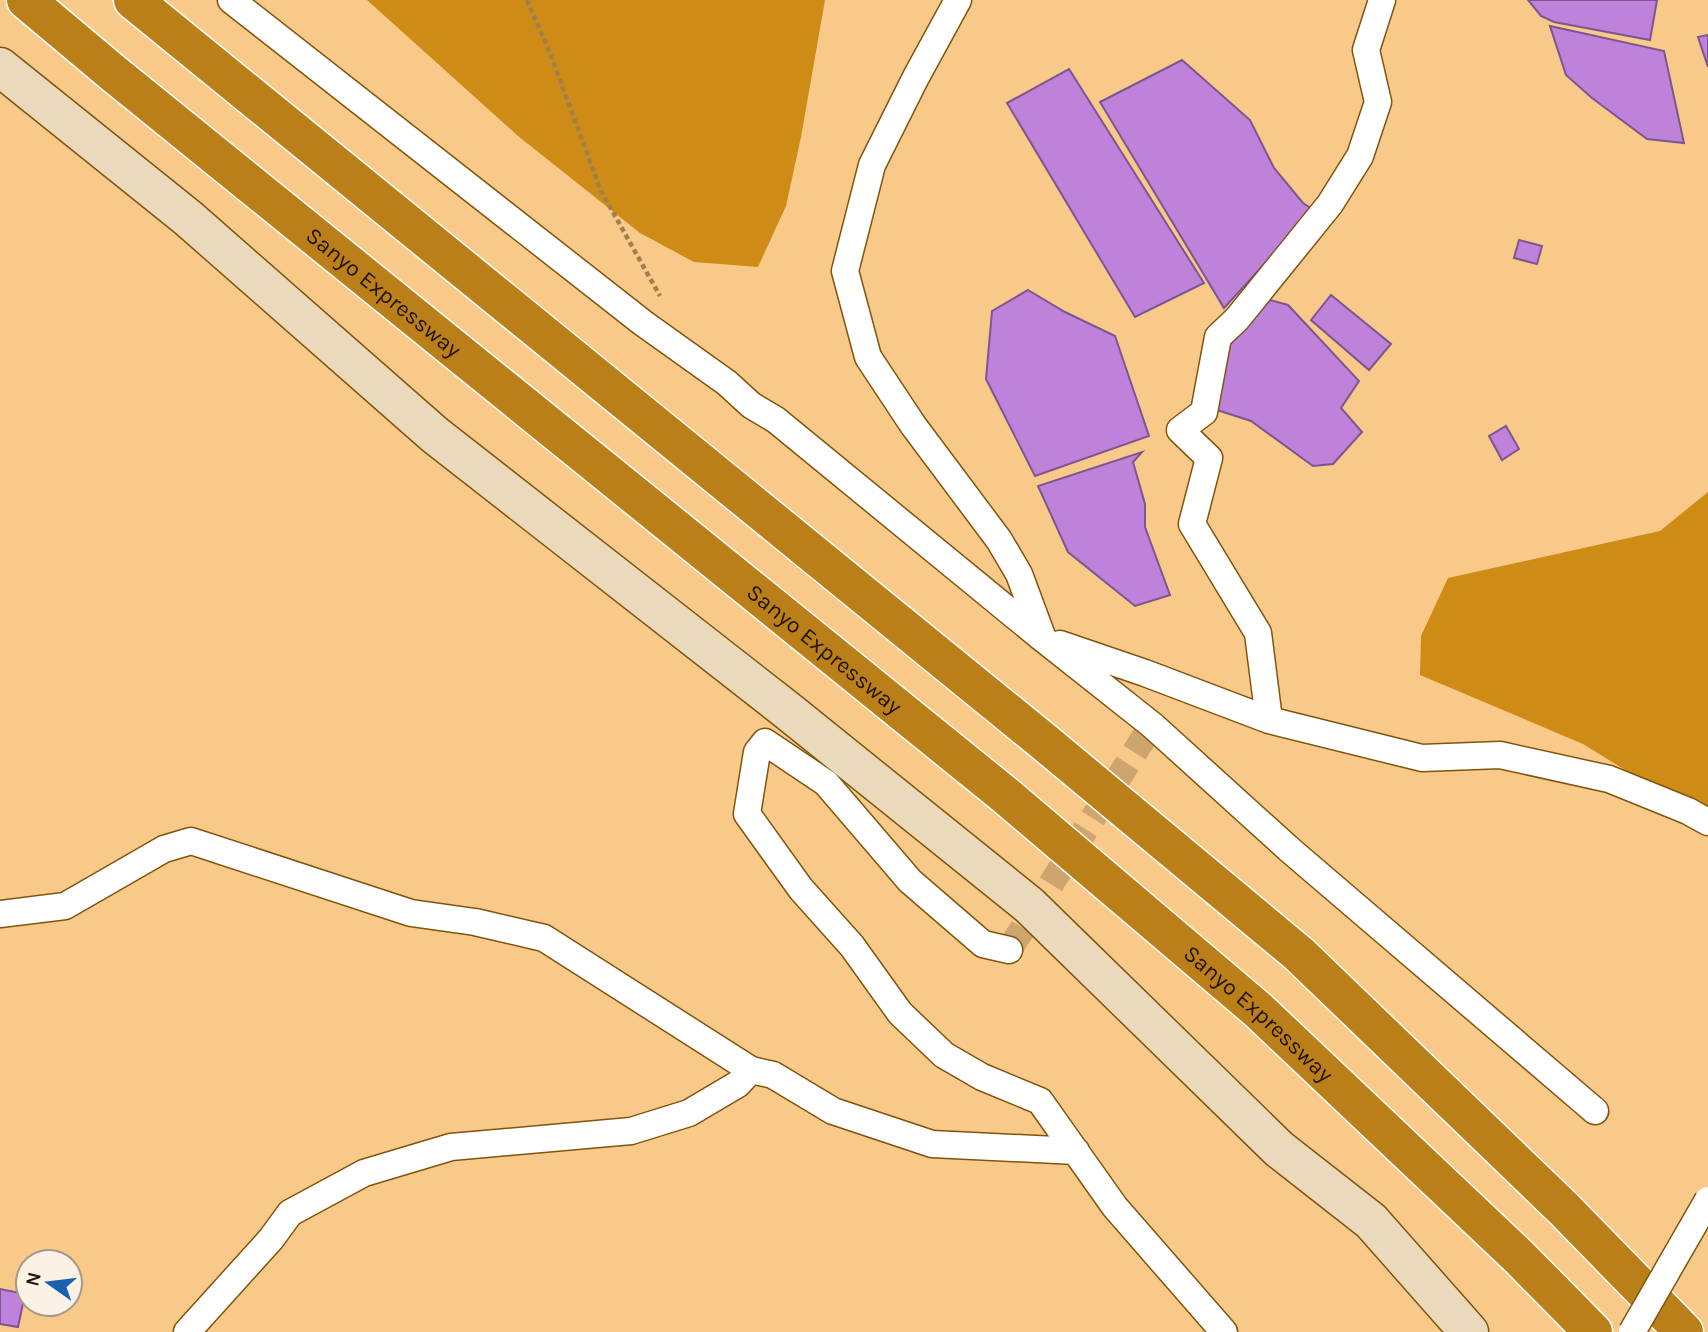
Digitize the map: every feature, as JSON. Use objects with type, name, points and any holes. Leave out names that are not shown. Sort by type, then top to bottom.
[{"type":"highway","name":"Sanyo Expressway","points":[[26,0],[1005,795],[1174,938],[1268,1020],[1509,1248],[1593,1332]]},
{"type":"highway","points":[[133,0],[1043,740],[1299,954],[1564,1209],[1684,1332]]},
{"type":"street","points":[[232,0],[643,323],[727,383],[751,405],[776,420],[1152,725],[1290,850],[1595,1111]]},
{"type":"street","points":[[958,0],[872,166],[845,271],[868,357],[913,425],[999,540],[1019,574],[1042,638]]},
{"type":"street","points":[[1269,720],[1258,633],[1192,524],[1209,458],[1180,430],[1204,412],[1218,337],[1237,318],[1330,204],[1360,156],[1378,102],[1366,50],[1382,0]]},
{"type":"street","points":[[0,66],[188,218],[435,435],[789,711],[1029,905],[1279,1149],[1371,1221],[1469,1332]]},
{"type":"street","points":[[1042,638],[1269,720],[1422,758],[1500,755],[1609,779],[1688,811],[1708,822]]},
{"type":"street","points":[[1009,950],[983,944],[910,881],[826,783],[765,742],[757,751],[747,814],[801,889],[852,946],[900,1013],[944,1055],[982,1077],[1040,1101],[1115,1207],[1224,1332]]},
{"type":"street","points":[[0,914],[65,906],[164,849],[191,841],[411,913],[475,922],[544,938],[751,1070],[773,1075],[833,1111],[932,1144],[1076,1152]]},
{"type":"street","points":[[187,1332],[271,1239],[290,1213],[364,1173],[451,1147],[631,1131],[689,1113],[738,1084],[751,1070]]},
{"type":"street","points":[[1632,1332],[1708,1200]]},
{"type":"path","points":[[527,0],[550,53],[601,191],[665,307]]},
{"type":"shaded area","points":[[367,0],[825,0],[786,206],[758,267],[694,262],[640,233],[518,136]]},
{"type":"shaded area","points":[[1708,492],[1708,821],[1583,744],[1420,675],[1421,636],[1448,578],[1660,531]]},
{"type":"building","points":[[1528,0],[1657,0],[1650,40],[1554,22],[1541,16]]},
{"type":"building","points":[[1550,26],[1664,51],[1684,143],[1647,139],[1592,98],[1566,75]]},
{"type":"building","points":[[1708,35],[1708,67],[1698,37]]},
{"type":"building","points":[[1182,60],[1250,120],[1274,168],[1303,203],[1314,210],[1224,308],[1100,102]]},
{"type":"building","points":[[1069,69],[1204,283],[1135,317],[1007,103]]},
{"type":"building","points":[[1519,240],[1542,246],[1537,264],[1514,258]]},
{"type":"building","points":[[1028,290],[1065,312],[1115,336],[1149,436],[1035,476],[986,379],[992,311]]},
{"type":"building","points":[[1331,295],[1391,344],[1369,370],[1311,320]]},
{"type":"building","points":[[1270,300],[1288,305],[1359,381],[1341,408],[1362,432],[1333,464],[1313,466],[1251,421],[1214,409],[1227,346]]},
{"type":"building","points":[[1506,426],[1519,449],[1502,460],[1489,436]]},
{"type":"building","points":[[1142,452],[1133,462],[1145,504],[1145,527],[1170,595],[1135,606],[1068,552],[1038,486]]},
{"type":"building","points":[[0,1289],[14,1292],[14,1318],[20,1318],[18,1327],[0,1324]]},
{"type":"tunnel","points":[[1009,950],[1152,725]]}]
